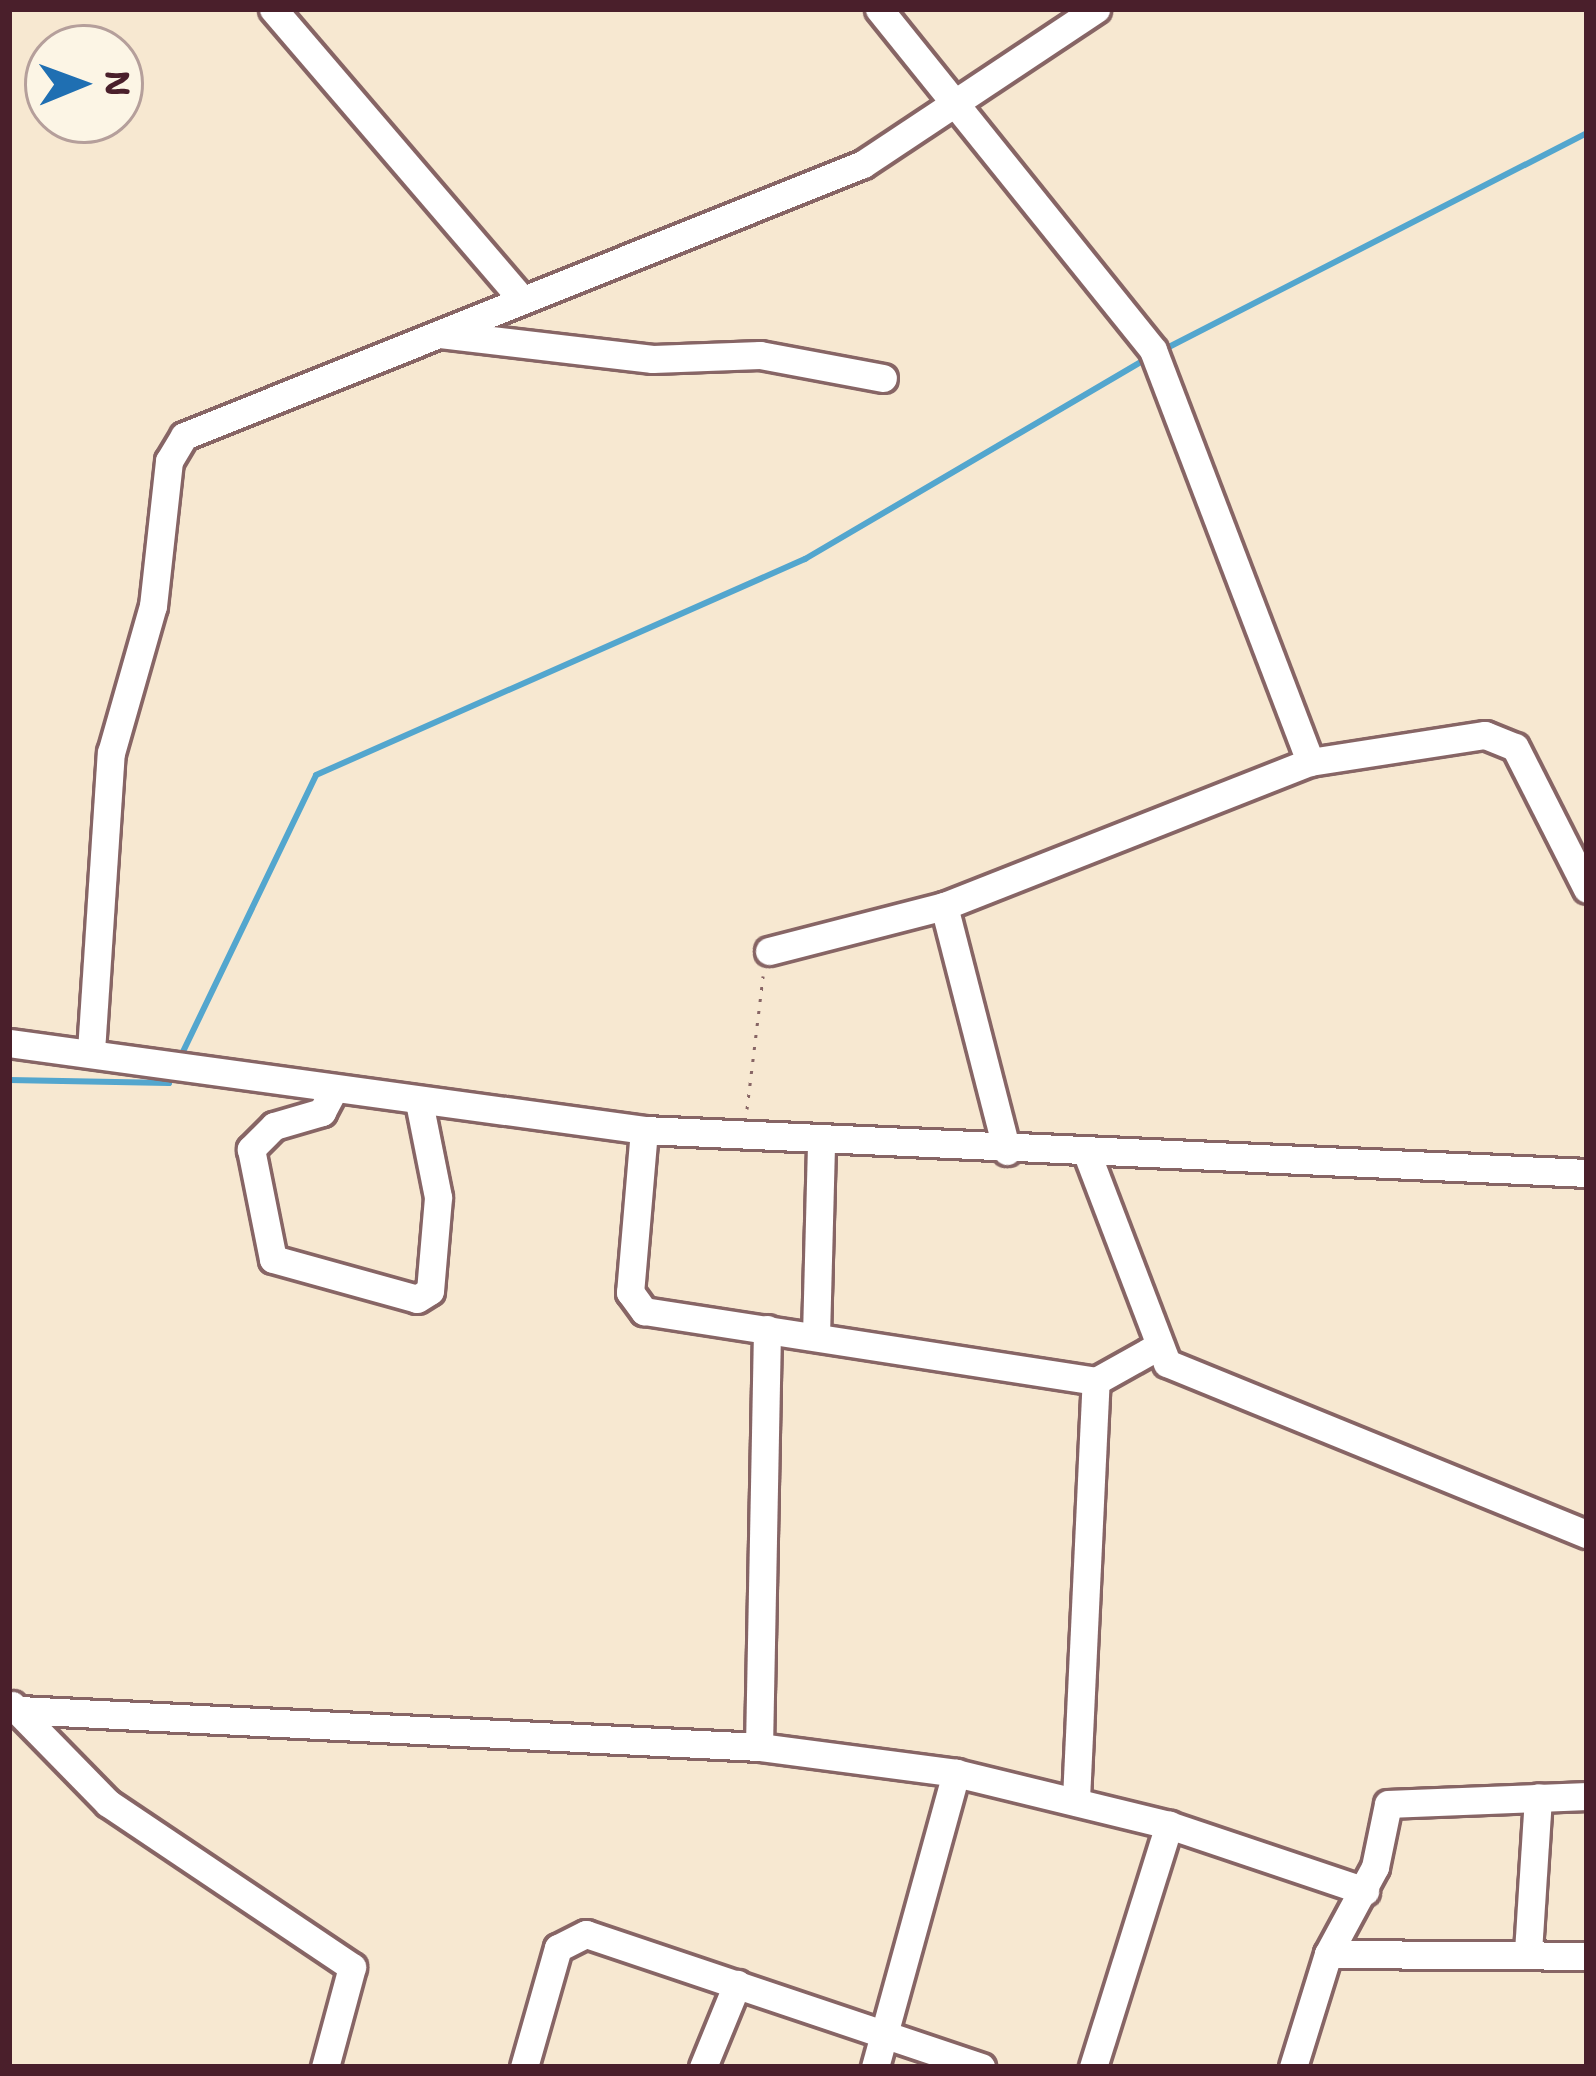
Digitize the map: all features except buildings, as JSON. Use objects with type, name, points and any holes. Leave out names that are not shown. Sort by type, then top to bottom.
[{"type":"street","points":[[273,9],[519,296]]},
{"type":"street","points":[[879,9],[1153,350],[1310,762]]},
{"type":"street","points":[[92,1051],[111,753],[154,606],[174,447],[519,296],[863,164],[957,107],[1096,9]]},
{"type":"street","points":[[440,334],[652,359],[760,355],[883,378]]},
{"type":"street","points":[[769,951],[944,907],[1310,762],[1498,738],[1515,747],[1587,890]]},
{"type":"street","points":[[944,907],[1007,1151]]},
{"type":"street","points":[[9,1042],[333,1091],[644,1130],[1007,1151],[1587,1173]]},
{"type":"street","points":[[333,1091],[322,1112],[274,1126],[251,1148],[273,1259],[417,1299],[430,1291],[437,1197],[419,1102]]},
{"type":"street","points":[[644,1130],[634,1303],[1096,1381],[1155,1348]]},
{"type":"street","points":[[816,1336],[821,1142]]},
{"type":"street","points":[[1086,1151],[1155,1348],[1184,1371],[1587,1534]]},
{"type":"street","points":[[759,1747],[767,1329]]},
{"type":"street","points":[[1076,1799],[1096,1381]]},
{"type":"street","points":[[14,1707],[759,1747],[956,1773],[1169,1825],[1365,1891]]},
{"type":"street","points":[[14,1707],[108,1803],[352,1967],[336,2064]]},
{"type":"street","points":[[875,2067],[956,1773]]},
{"type":"street","points":[[1293,2067],[1328,1954],[1365,1891],[1381,1819],[1401,1796],[1587,1796]]},
{"type":"street","points":[[1528,1952],[1538,1797]]},
{"type":"street","points":[[1093,2067],[1169,1825]]},
{"type":"street","points":[[524,2067],[571,1936],[737,1984],[981,2067]]},
{"type":"street","points":[[1328,1954],[1587,1956]]},
{"type":"street","points":[[703,2067],[737,1984]]},
{"type":"path","points":[[744,1138],[769,951]]},
{"type":"waterway","points":[[1163,350],[1587,133]]},
{"type":"waterway","points":[[179,1060],[316,775],[805,559],[1146,359]]},
{"type":"waterway","points":[[9,1080],[169,1083],[173,1072]]}]
